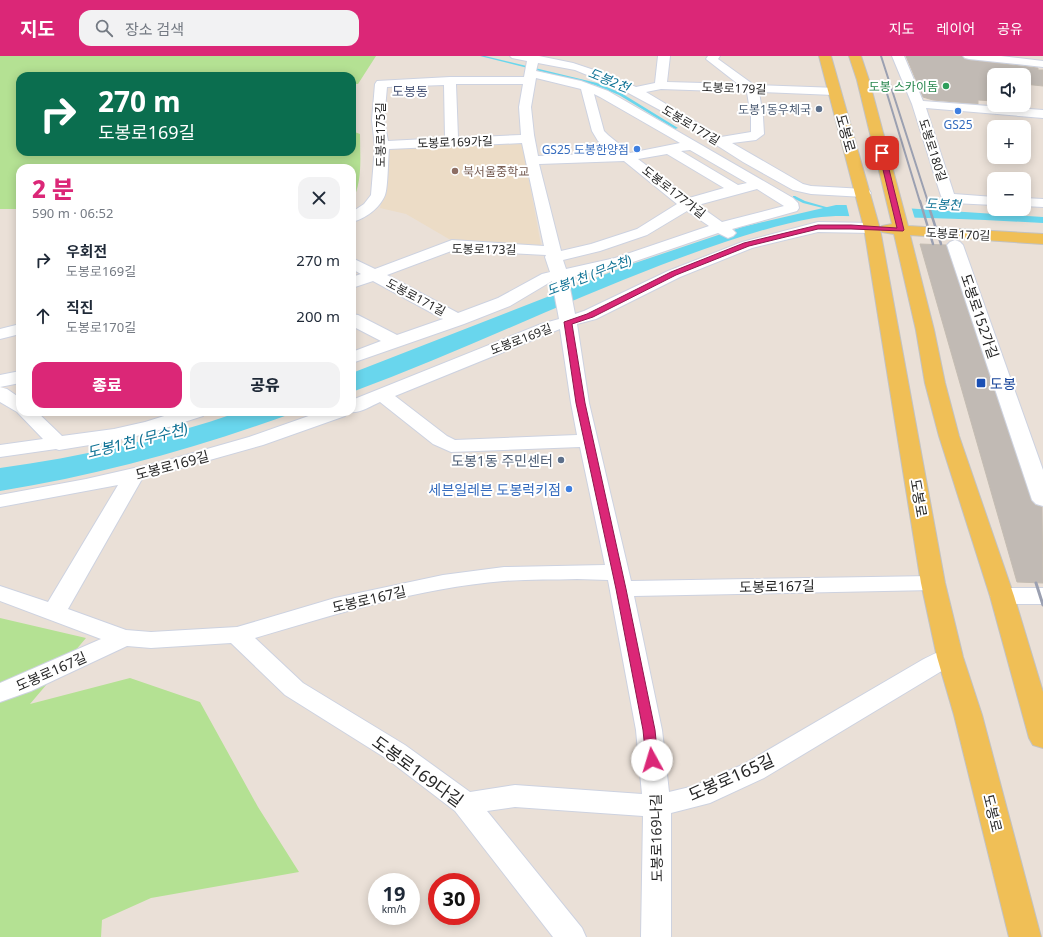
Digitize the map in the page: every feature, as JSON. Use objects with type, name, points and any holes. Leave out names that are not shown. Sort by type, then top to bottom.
[{"type":"main road","name":"도봉로","points":[[825,56],[872,225],[933,584],[950,657],[968,715],[1025,937]]},
{"type":"main road","name":"도봉로","points":[[855,56],[863,80],[893,197],[925,330],[935,383],[949,436],[1002,596],[1043,738]]},
{"type":"main road","name":"도봉로170길","points":[[872,225],[1043,239]]},
{"type":"street","name":"도봉로177길","points":[[516,56],[532,66],[604,94],[791,203],[792,208],[739,220],[721,228]]},
{"type":"street","points":[[583,56],[583,69]]},
{"type":"street","points":[[661,85],[664,56]]},
{"type":"street","points":[[714,56],[712,59],[714,61],[752,89],[755,107],[756,134],[751,137],[718,141]]},
{"type":"street","name":"도봉로180길","points":[[898,56],[918,104],[948,196],[953,199],[987,201]]},
{"type":"street","points":[[969,56],[1043,64]]},
{"type":"street","name":"도봉로177길","points":[[532,66],[583,69],[635,91],[718,141],[802,188],[864,194]]},
{"type":"street","name":"도봉로175길","points":[[356,217],[370,206],[378,195],[382,145],[378,120],[381,84],[450,80],[532,66]]},
{"type":"street","points":[[532,66],[525,107],[528,140],[536,181],[559,276],[621,261],[721,228]]},
{"type":"street","points":[[450,80],[452,143]]},
{"type":"street","name":"도봉로179길","points":[[635,91],[661,85],[834,91]]},
{"type":"street","name":"도봉로177가길","points":[[586,87],[598,131],[603,138],[687,204],[745,244]]},
{"type":"street","name":"도봉로180길","points":[[918,104],[1043,114]]},
{"type":"street","name":"도봉로169가길","points":[[382,145],[528,140]]},
{"type":"street","name":"도봉로177가길","points":[[533,160],[628,157],[693,145]]},
{"type":"street","points":[[670,150],[737,190]]},
{"type":"street","points":[[553,254],[595,248],[642,232],[687,204],[703,198],[759,184]]},
{"type":"street","points":[[1031,202],[1043,203]]},
{"type":"street","name":"도봉로169길","points":[[356,405],[568,319],[590,315],[674,274],[745,244],[818,227],[872,225]]},
{"type":"street","name":"도봉로173길","points":[[356,281],[452,245],[553,254]]},
{"type":"street","name":"도봉로152가길","points":[[955,245],[1043,500]]},
{"type":"street","points":[[356,265],[373,275]]},
{"type":"street","name":"도봉로171길","points":[[373,275],[458,320]]},
{"type":"street","name":"도봉로169나길","points":[[559,276],[568,319],[580,403],[619,581],[649,730],[657,806],[656,937]]},
{"type":"street","name":"도봉로171길","points":[[356,357],[504,302],[548,277],[559,276]]},
{"type":"street","points":[[356,321],[396,342]]},
{"type":"street","points":[[0,334],[16,330]]},
{"type":"street","points":[[0,381],[16,378]]},
{"type":"street","points":[[0,393],[16,404]]},
{"type":"street","points":[[382,395],[450,446],[589,441]]},
{"type":"street","points":[[30,416],[59,444]]},
{"type":"street","points":[[0,451],[59,444],[130,432],[183,416]]},
{"type":"street","name":"도봉로169길","points":[[0,501],[88,486],[133,476],[230,449],[318,416]]},
{"type":"street","points":[[54,612],[133,476]]},
{"type":"street","name":"도봉로167길","points":[[0,593],[124,638],[151,640],[237,635],[334,606],[443,582],[504,574],[577,572],[619,581],[933,584]]},
{"type":"street","points":[[1002,596],[1043,596]]},
{"type":"street","name":"도봉로169다길","points":[[237,635],[294,689],[396,752],[465,803],[571,937]]},
{"type":"street","name":"도봉로167길","points":[[0,693],[22,685],[124,638]]},
{"type":"street","name":"도봉로165길","points":[[465,803],[515,796],[657,806],[700,795],[754,771],[931,666],[950,657]]},
{"type":"shaded area","name":"북서울중학교","points":[[522,142],[541,245],[454,242],[406,214],[380,208],[383,194],[382,147]]},
{"type":"green space","points":[[0,56],[376,56],[358,84],[356,84],[356,72],[16,72],[16,156],[356,156],[356,132],[360,134],[360,169],[356,194],[356,164],[16,164],[16,209],[0,209]]},
{"type":"green space","points":[[0,618],[86,638],[30,704],[130,678],[200,702],[258,807],[299,872],[151,898],[102,920],[101,937],[0,937]]},
{"type":"water","name":"도봉천","points":[[836,205],[858,205],[987,213],[987,216],[1043,217],[1043,223],[841,216],[814,218],[795,222],[737,238],[661,265],[356,390],[356,371],[629,265],[742,227]]},
{"type":"water","points":[[227,416],[285,416],[223,437],[150,459],[75,477],[0,491],[0,468],[90,453],[151,439]]},
{"type":"pier","points":[[846,203],[911,206],[915,219],[850,219]]},
{"type":"building","name":"도봉 스카이돔","points":[[906,56],[962,56],[964,59],[969,60],[1038,68],[1038,70],[1043,70],[1043,86],[1031,85],[1031,68],[987,68],[987,101],[978,100],[978,104],[933,100],[923,97]]},
{"type":"building","points":[[920,244],[946,245],[1031,500],[1035,505],[1042,507],[1043,583],[1017,582]]},
{"type":"waterway","name":"도봉2천","points":[[481,56],[596,84],[620,94],[676,128]]},
{"type":"waterway","name":"도봉2천","points":[[794,197],[804,202],[831,209]]},
{"type":"railway","points":[[881,56],[928,202]]},
{"type":"railway","points":[[885,87],[920,202]]},
{"type":"railway","points":[[920,201],[933,244]]},
{"type":"railway","points":[[927,201],[941,244]]},
{"type":"railway","points":[[1036,583],[1043,605]]},
{"type":"place","name":"도봉 스카이돔","points":[[946,86]]},
{"type":"place","name":"도봉1동우체국","points":[[819,109]]},
{"type":"place","name":"GS25","points":[[958,111]]},
{"type":"place","name":"GS25 도봉한양점","points":[[637,149]]},
{"type":"place","name":"북서울중학교","points":[[455,171]]},
{"type":"place","name":"도봉","points":[[981,383]]},
{"type":"place","name":"도봉1동 주민센터","points":[[561,460]]},
{"type":"place","name":"세븐일레븐 도봉럭키점","points":[[569,489]]},
{"type":"district","name":"도봉동","points":[[410,91]]},
{"type":"route","points":[[652,760],[649,730],[621,589],[580,403],[568,322],[590,315],[674,274],[716,256],[747,245],[818,227],[832,226],[900,230],[882,153]]},
{"type":"water label","name":"도봉1천 (무수천)","points":[[589,275]]},
{"type":"water label","name":"도봉1천 (무수천)","points":[[137,440]]}]
